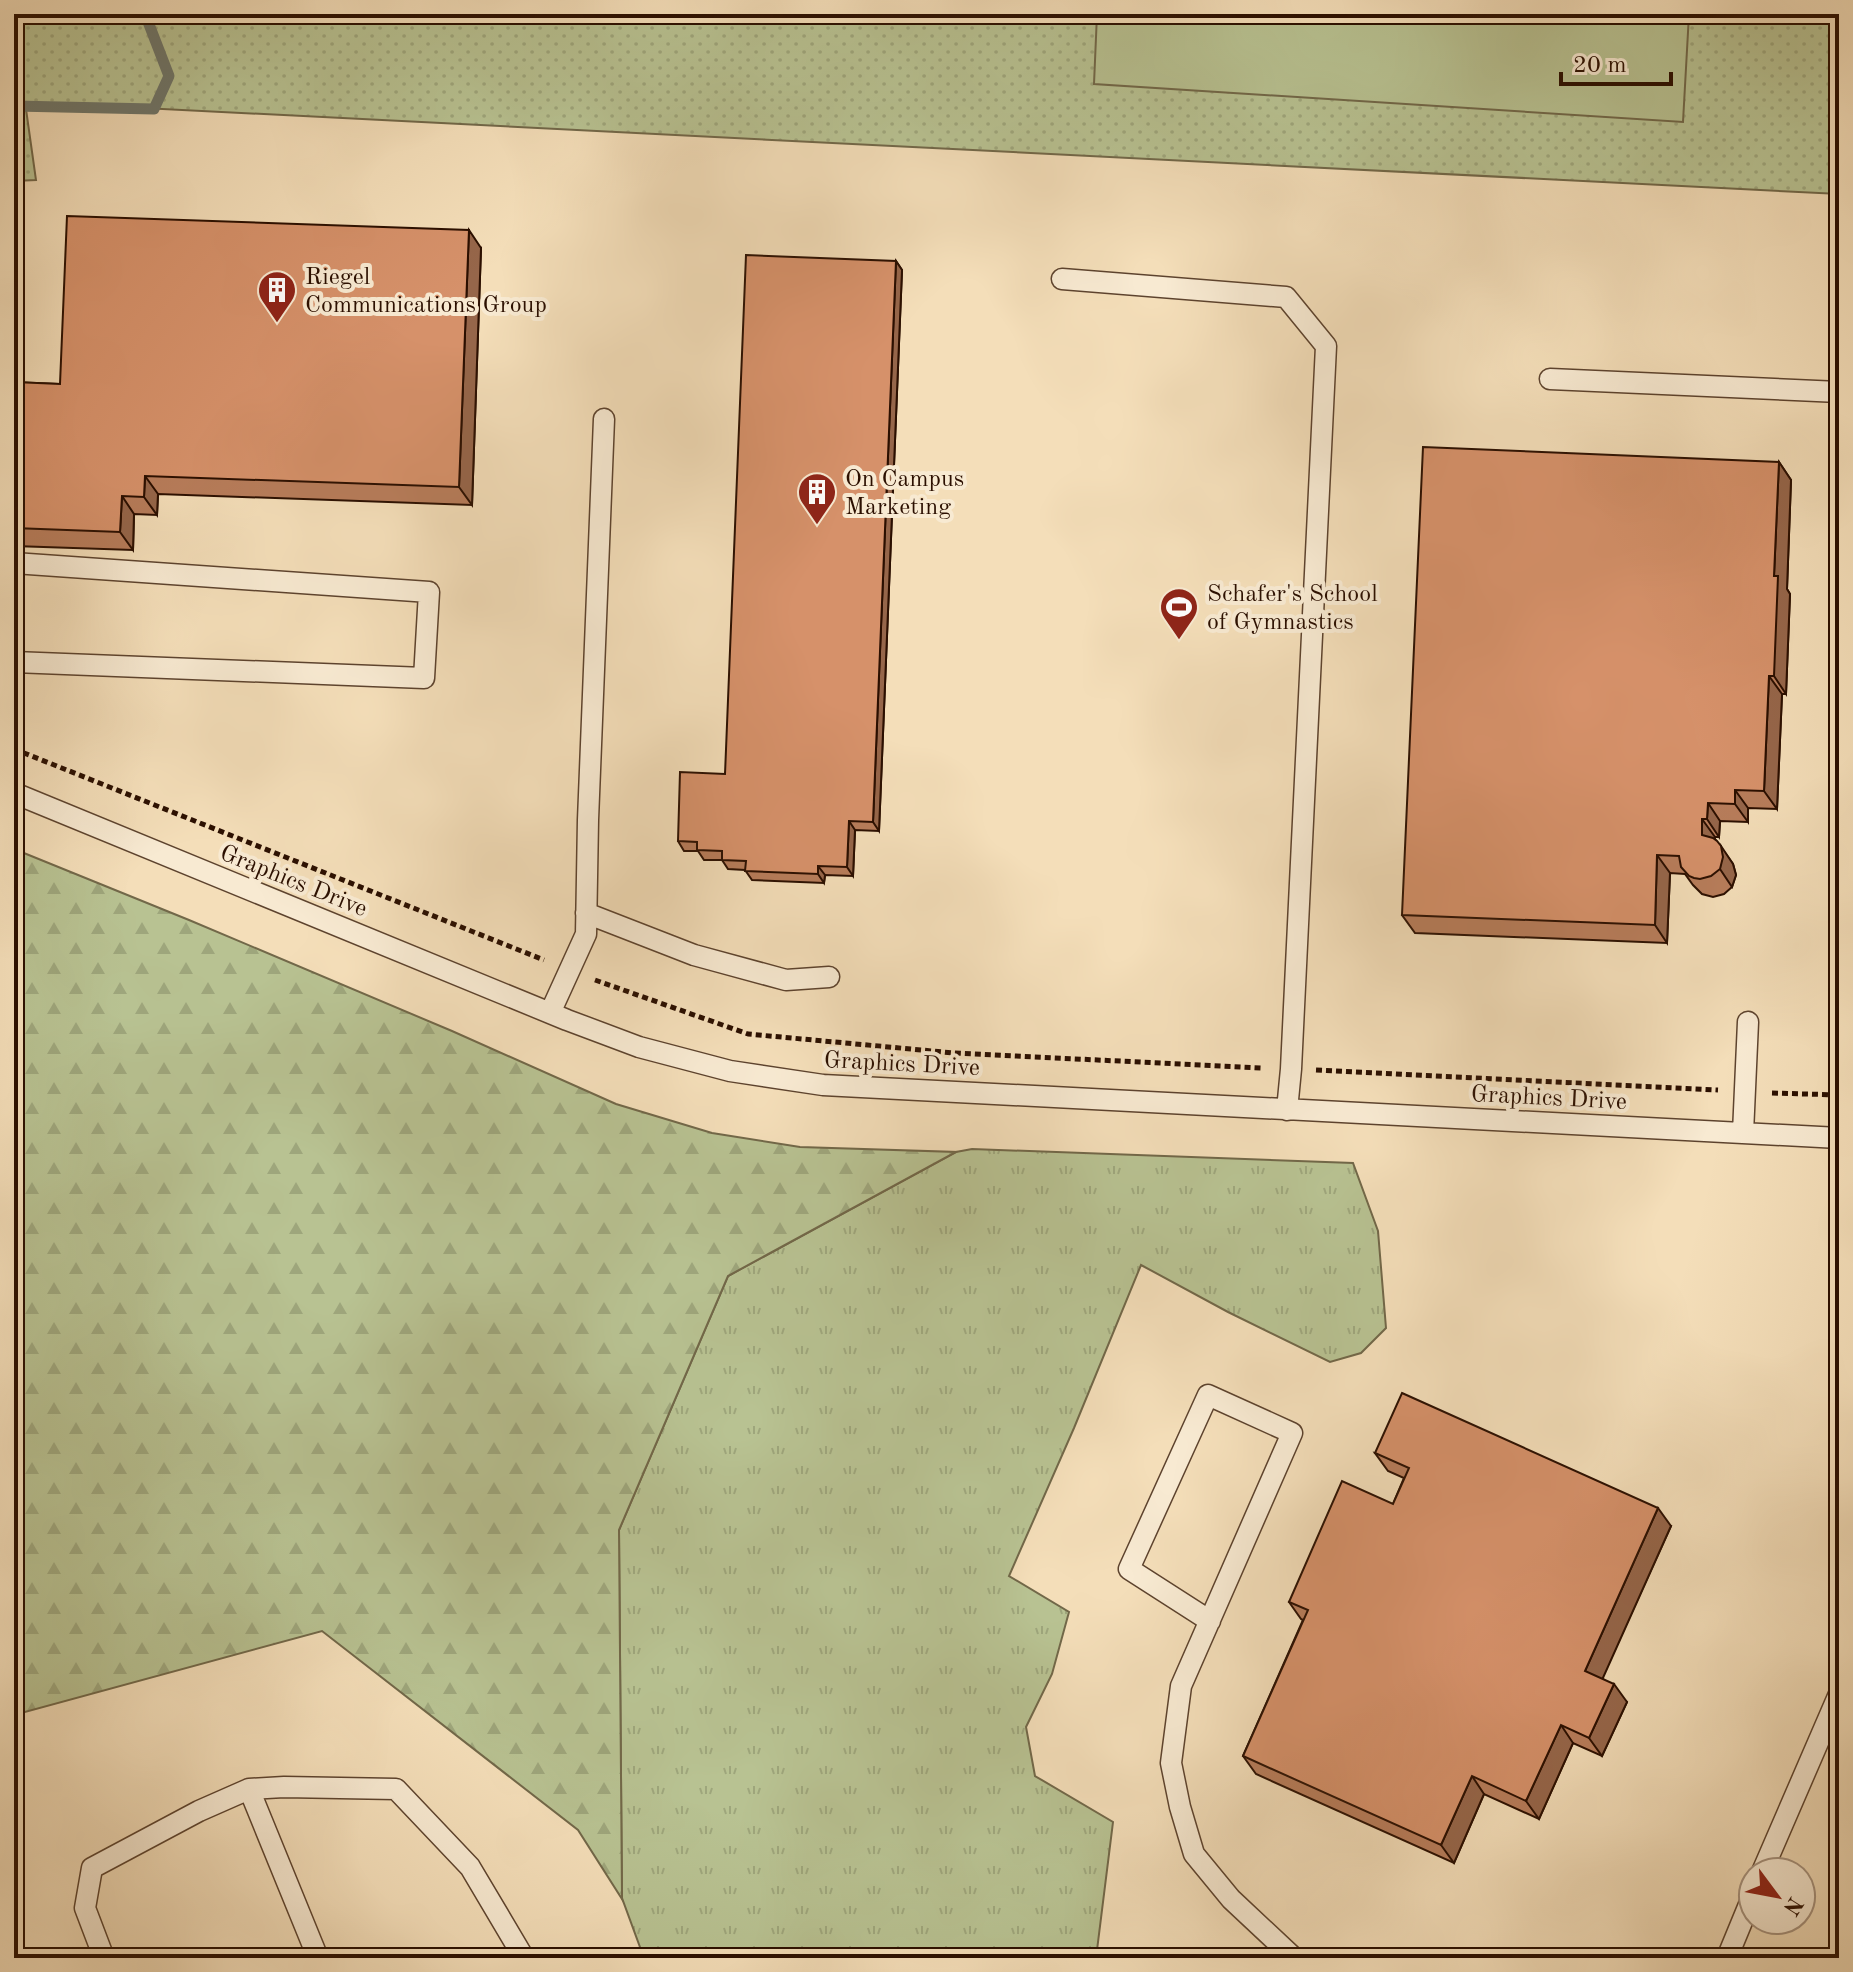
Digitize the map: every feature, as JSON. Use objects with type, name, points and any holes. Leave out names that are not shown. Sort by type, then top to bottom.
[{"type":"lane","points":[[1062,279],[1286,297],[1326,346],[1287,1110]]},
{"type":"lane","points":[[1550,379],[1839,392]]},
{"type":"lane","points":[[550,1013],[586,934],[604,419]]},
{"type":"lane","points":[[14,563],[429,592],[424,678],[14,662]]},
{"type":"lane","name":"Graphics Drive","points":[[14,793],[550,1013],[639,1047],[730,1071],[823,1085],[1839,1138]]},
{"type":"lane","points":[[586,913],[694,955],[786,980],[829,977]]},
{"type":"lane","points":[[1743,1133],[1748,1022]]},
{"type":"lane","points":[[1210,1621],[1129,1569],[1208,1395],[1292,1433],[1210,1621],[1181,1686],[1171,1763],[1194,1854],[1231,1899],[1294,1958]]},
{"type":"lane","points":[[1769,1856],[1839,1694]]},
{"type":"lane","points":[[104,1958],[85,1908],[92,1868],[199,1811],[249,1789],[284,1787],[396,1789],[470,1867],[524,1958]]},
{"type":"lane","points":[[249,1789],[318,1958]]},
{"type":"lane","points":[[1727,1958],[1737,1934]]},
{"type":"path","points":[[14,749],[612,987],[748,1034],[954,1053],[1839,1095]]},
{"type":"green space","points":[[14,14],[1839,14],[1839,194],[25,102],[36,180],[14,181]]},
{"type":"green space","points":[[1097,14],[1689,14],[1683,122],[1094,84]]},
{"type":"green space","points":[[14,849],[452,1031],[616,1104],[712,1133],[800,1147],[956,1152],[728,1276],[619,1530],[622,1899],[578,1830],[322,1631],[14,1715]]},
{"type":"green space","points":[[972,1149],[1353,1163],[1378,1231],[1386,1328],[1361,1353],[1330,1362],[1141,1265],[1009,1576],[1069,1612],[1052,1674],[1026,1727],[1035,1776],[1113,1822],[1096,1958],[644,1958],[622,1898],[619,1530],[728,1276],[956,1152]]},
{"type":"building","name":"Riegel Communications Group","points":[[67,216],[469,230],[459,487],[145,476],[144,497],[122,496],[120,532],[14,528],[14,382],[60,384]]},
{"type":"building","name":"On Campus Marketing","points":[[746,255],[896,261],[873,822],[849,821],[847,867],[818,866],[818,874],[745,871],[746,861],[722,860],[722,851],[697,850],[697,842],[678,841],[680,772],[725,774]]},
{"type":"building","points":[[1423,447],[1779,462],[1774,676],[1769,676],[1764,791],[1735,790],[1735,804],[1708,803],[1707,819],[1702,819],[1702,835],[1717,841],[1723,857],[1720,869],[1711,876],[1694,878],[1681,867],[1679,856],[1657,855],[1655,925],[1402,915]]},
{"type":"building","points":[[1402,1393],[1658,1508],[1585,1671],[1614,1684],[1589,1738],[1561,1725],[1526,1801],[1472,1776],[1441,1845],[1243,1756],[1308,1610],[1289,1602],[1342,1481],[1393,1504],[1409,1468],[1375,1453]]},
{"type":"waterway","points":[[14,106],[154,109],[169,76],[145,14]]},
{"type":"place","name":"Riegel Communications Group","points":[[277,324]]},
{"type":"place","name":"On Campus Marketing","points":[[817,526]]},
{"type":"place","name":"Schafer's School of Gymnastics","points":[[1179,641]]}]
